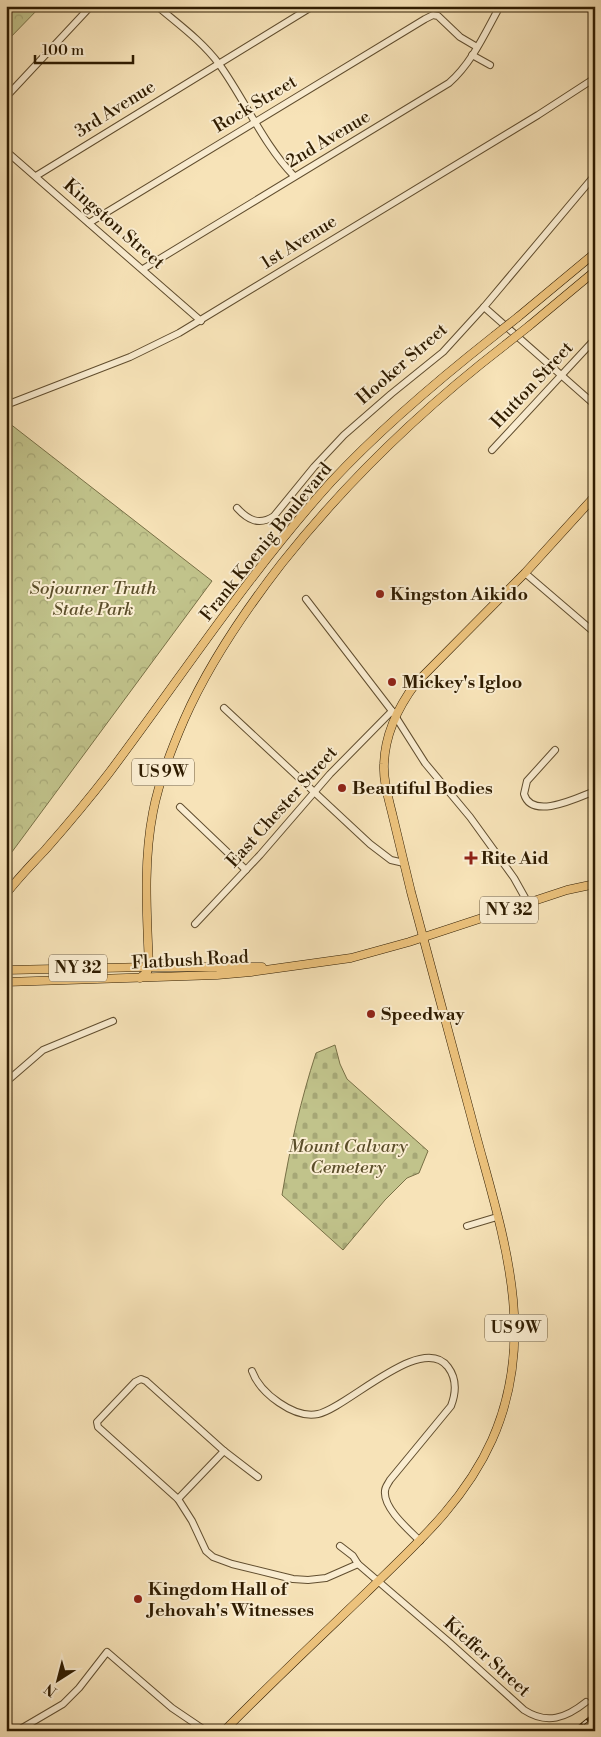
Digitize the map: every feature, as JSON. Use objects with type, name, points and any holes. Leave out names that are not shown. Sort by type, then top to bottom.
[{"type":"main road","name":"Frank Koenig Boulevard","points":[[6,894],[107,776],[251,580],[310,506],[347,465],[454,366],[518,317],[595,253]]},
{"type":"main road","name":"Frank Koenig Boulevard","points":[[149,967],[147,865],[153,812],[162,777],[174,743],[195,695],[242,616],[311,527],[352,481],[421,415],[595,272]]},
{"type":"main road","name":"East Chester Street","points":[[423,937],[384,774],[386,745],[394,714],[423,675],[525,573],[595,496]]},
{"type":"main road","name":"NY 32","points":[[423,937],[577,887],[595,884]]},
{"type":"main road","name":"Flatbush Road","points":[[6,982],[235,974],[335,961],[364,955],[423,937]]},
{"type":"main road","name":"US 9W","points":[[224,1731],[420,1541],[456,1501],[480,1466],[498,1424],[508,1393],[514,1362],[516,1315],[511,1276],[423,937]]},
{"type":"main road","points":[[140,978],[147,972],[149,967]]},
{"type":"main road","name":"Flatbush Road","points":[[6,970],[284,967]]},
{"type":"street","points":[[6,97],[90,6]]},
{"type":"street","points":[[156,6],[202,44],[218,63],[282,163],[294,176]]},
{"type":"street","name":"3rd Avenue","points":[[36,176],[313,6]]},
{"type":"street","name":"2nd Avenue","points":[[143,269],[449,84],[459,75],[500,6]]},
{"type":"street","name":"Rock Street","points":[[89,223],[424,19],[433,15],[438,16],[460,38],[477,47]]},
{"type":"street","points":[[472,55],[490,65]]},
{"type":"street","name":"1st Avenue","points":[[6,405],[130,357],[201,321],[333,238],[538,115],[595,78]]},
{"type":"street","name":"Kingston Street","points":[[6,151],[201,321]]},
{"type":"street","name":"Hooker Street","points":[[237,508],[252,520],[260,522],[274,516],[314,467],[344,435],[443,352],[484,307],[595,174]]},
{"type":"street","points":[[484,307],[595,405]]},
{"type":"street","name":"Hutton Street","points":[[492,450],[595,339]]},
{"type":"street","points":[[525,573],[595,633]]},
{"type":"street","points":[[306,599],[394,714],[425,763],[470,817],[514,878],[528,903]]},
{"type":"street","points":[[224,708],[313,793],[380,852],[391,860],[404,863]]},
{"type":"street","name":"East Chester Street","points":[[195,924],[342,762],[394,714]]},
{"type":"street","points":[[556,750],[527,781],[524,794],[529,802],[534,806],[546,807],[561,804],[595,791]]},
{"type":"street","points":[[180,807],[246,870]]},
{"type":"street","points":[[6,1082],[43,1050],[113,1022]]},
{"type":"street","points":[[466,1226],[497,1217]]},
{"type":"street","points":[[252,1371],[255,1379],[278,1401],[296,1413],[307,1415],[318,1414],[328,1410],[371,1382],[412,1362],[431,1357],[438,1358],[446,1364],[451,1370],[454,1380],[455,1394],[451,1406],[390,1480],[385,1493],[388,1506],[420,1541]]},
{"type":"street","points":[[258,1477],[224,1451],[146,1380],[137,1380],[97,1422],[98,1427],[178,1499],[192,1521],[206,1551],[213,1557],[232,1564],[294,1579],[308,1580],[326,1578],[358,1564]]},
{"type":"street","points":[[178,1499],[224,1451]]},
{"type":"street","name":"Kieffer Street","points":[[340,1546],[353,1556],[358,1564],[533,1716],[550,1718],[565,1716],[573,1713],[586,1702]]},
{"type":"street","points":[[17,1731],[63,1704],[79,1688],[107,1652],[172,1708],[206,1731]]},
{"type":"green space","points":[[6,6],[41,6],[6,42]]},
{"type":"green space","name":"Sojourner Truth State Park","points":[[9,423],[212,581],[6,860],[6,424]]},
{"type":"green space","name":"Mount Calvary Cemetery","points":[[335,1045],[340,1064],[347,1079],[428,1151],[419,1173],[407,1178],[385,1200],[343,1250],[282,1195],[296,1123],[316,1053]]},
{"type":"railway","points":[[574,1731],[595,1714]]},
{"type":"place","name":"Kingston Aikido","points":[[380,594]]},
{"type":"place","name":"Mickey's Igloo","points":[[392,682]]},
{"type":"place","name":"Beautiful Bodies","points":[[342,788]]},
{"type":"place","name":"Rite Aid","points":[[471,858]]},
{"type":"place","name":"Speedway","points":[[371,1014]]},
{"type":"place","name":"Kingdom Hall of Jehovah's Witnesses","points":[[138,1599]]}]
